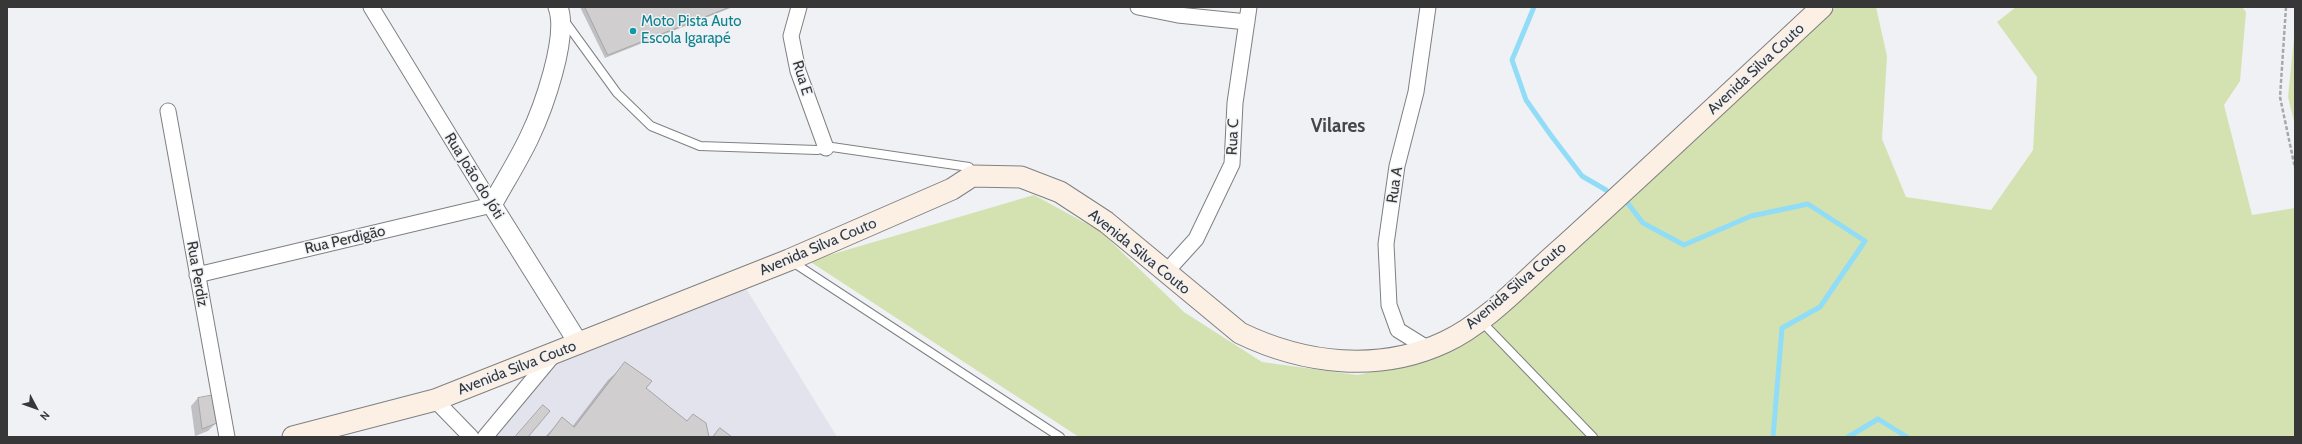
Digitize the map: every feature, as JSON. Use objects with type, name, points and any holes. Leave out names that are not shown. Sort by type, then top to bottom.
[{"type":"main road","name":"Avenida Silva Couto","points":[[303,436],[435,400],[789,260],[952,189],[972,176],[1021,177],[1060,192],[1106,222],[1240,333],[1264,345],[1296,355],[1349,362],[1376,361],[1427,348],[1445,342],[1480,320],[1622,193],[1822,7]]},
{"type":"street","name":"Rua João do Jóti","points":[[371,7],[579,344]]},
{"type":"street","name":"Rua E","points":[[799,7],[791,36],[798,71],[826,148]]},
{"type":"street","points":[[1138,7],[1178,15],[1247,22]]},
{"type":"street","name":"Rua C","points":[[1166,272],[1196,239],[1232,164],[1235,103],[1249,7]]},
{"type":"street","name":"Rua A","points":[[1427,348],[1398,330],[1389,305],[1386,244],[1397,166],[1416,92],[1428,7]]},
{"type":"street","points":[[492,205],[529,138],[557,62],[560,12]]},
{"type":"street","name":"Rua Perdiz","points":[[168,111],[226,437]]},
{"type":"street","name":"Rua Perdigão","points":[[197,275],[492,205]]},
{"type":"street","points":[[485,437],[556,352]]},
{"type":"street","points":[[435,400],[471,437]]},
{"type":"lane","points":[[560,12],[617,93],[651,126],[700,146],[832,147],[969,167],[972,176]]},
{"type":"lane","points":[[789,260],[1060,437]]},
{"type":"lane","points":[[1480,320],[1593,437]]},
{"type":"path","points":[[2286,7],[2280,98],[2295,168]]},
{"type":"shaded area","points":[[736,272],[837,437],[491,437],[574,336]]},
{"type":"green space","points":[[1837,7],[1876,7],[1887,56],[1882,139],[1906,197],[1991,210],[2033,150],[2037,77],[1997,22],[2016,7],[2242,7],[2246,12],[2240,81],[2224,105],[2252,215],[2295,208],[2295,437],[1079,437],[809,261],[1034,195],[1100,231],[1184,312],[1262,362],[1357,375],[1415,363],[1496,318],[1620,210],[1828,12]]},
{"type":"green space","points":[[2295,28],[2295,125],[2288,97]]},
{"type":"building","name":"Moto Pista Auto Escola Igarapé","points":[[585,7],[730,7],[608,55]]},
{"type":"building","points":[[625,362],[652,381],[646,388],[687,421],[693,414],[706,423],[709,437],[547,437],[562,417],[574,427]]},
{"type":"building","points":[[214,395],[217,423],[202,429],[198,398]]},
{"type":"building","points":[[543,405],[550,411],[528,437],[515,437]]},
{"type":"building","points":[[720,428],[732,437],[713,437]]},
{"type":"waterway","points":[[1534,7],[1512,60],[1526,100],[1582,176],[1606,190]]},
{"type":"waterway","points":[[1626,201],[1643,223],[1684,245],[1751,216],[1808,204],[1865,241],[1820,307],[1782,328],[1773,437]]},
{"type":"waterway","points":[[1848,437],[1878,419],[1907,437]]},
{"type":"place","name":"Moto Pista Auto Escola Igarapé","points":[[633,31]]},
{"type":"district","name":"Vilares","points":[[1338,126]]}]
